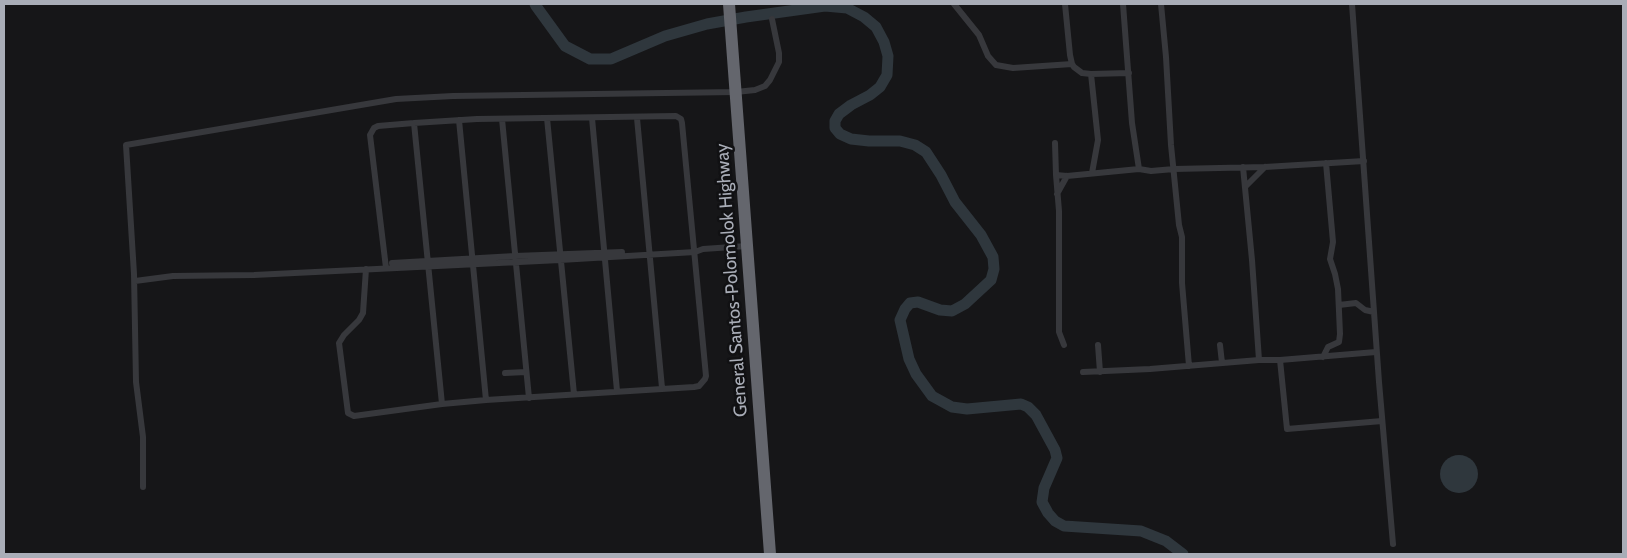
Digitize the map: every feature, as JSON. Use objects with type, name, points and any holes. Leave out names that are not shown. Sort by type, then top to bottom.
[{"type":"highway","name":"General Santos-Polomolok Highway","points":[[729,4],[770,554]]},
{"type":"street","points":[[954,4],[980,35],[988,56],[996,65],[1013,68],[1072,64]]},
{"type":"street","points":[[1065,4],[1072,64],[1082,73],[1129,73]]},
{"type":"street","points":[[1124,4],[1132,123],[1139,170]]},
{"type":"street","points":[[1161,4],[1179,225],[1182,237],[1182,283],[1189,366]]},
{"type":"street","points":[[1352,4],[1376,352],[1393,544]]},
{"type":"street","points":[[143,487],[143,437],[136,382],[134,282],[126,145],[366,104],[413,98],[736,92],[755,90],[764,86],[780,62],[772,19]]},
{"type":"street","points":[[1091,74],[1098,140],[1092,173]]},
{"type":"street","points":[[366,269],[363,313],[359,320],[344,335],[339,344],[348,413],[354,416],[486,400],[617,390],[694,387],[703,383],[706,376],[681,119],[676,116],[458,120],[378,126],[371,131],[386,266]]},
{"type":"street","points":[[547,118],[574,394]]},
{"type":"street","points":[[592,118],[617,390]]},
{"type":"street","points":[[637,118],[662,388]]},
{"type":"street","points":[[502,119],[529,398]]},
{"type":"street","points":[[458,120],[486,400]]},
{"type":"street","points":[[414,123],[442,404]]},
{"type":"street","points":[[1055,143],[1059,211],[1059,332],[1064,345]]},
{"type":"street","points":[[1056,175],[1364,161]]},
{"type":"street","points":[[1323,357],[1328,347],[1338,344],[1340,341],[1335,274],[1330,259],[1333,242],[1326,164]]},
{"type":"street","points":[[1245,187],[1265,166]]},
{"type":"street","points":[[1243,167],[1259,360]]},
{"type":"street","points":[[1057,194],[1067,176]]},
{"type":"street","points":[[134,282],[184,273],[254,273],[338,269],[747,246]]},
{"type":"street","points":[[338,269],[366,269],[386,266]]},
{"type":"street","points":[[1338,305],[1356,303],[1365,310],[1374,312]]},
{"type":"street","points":[[1098,345],[1100,372]]},
{"type":"street","points":[[1220,345],[1222,363]]},
{"type":"street","points":[[1083,372],[1376,352]]},
{"type":"street","points":[[1280,360],[1287,429],[1382,421]]},
{"type":"street","points":[[505,373],[526,372]]},
{"type":"shaded area","points":[[1459,455],[1472,461],[1478,474],[1472,487],[1459,493],[1446,487],[1440,474],[1446,461]]},
{"type":"waterway","points":[[535,4],[565,46],[590,59],[611,59],[665,36],[707,24],[825,6],[847,8],[864,17],[876,27],[884,42],[888,56],[887,75],[880,87],[839,114],[835,121],[835,128],[840,134],[851,139],[900,141],[915,145],[926,152],[955,202],[981,235],[993,257],[994,269],[991,280],[965,304],[952,311],[940,310],[918,302],[910,303],[905,309],[900,320],[909,359],[916,374],[932,396],[952,407],[967,409],[1021,404],[1028,407],[1036,415],[1055,450],[1057,458],[1044,488],[1042,502],[1055,521],[1064,526],[1141,531],[1166,541],[1183,554]]}]
